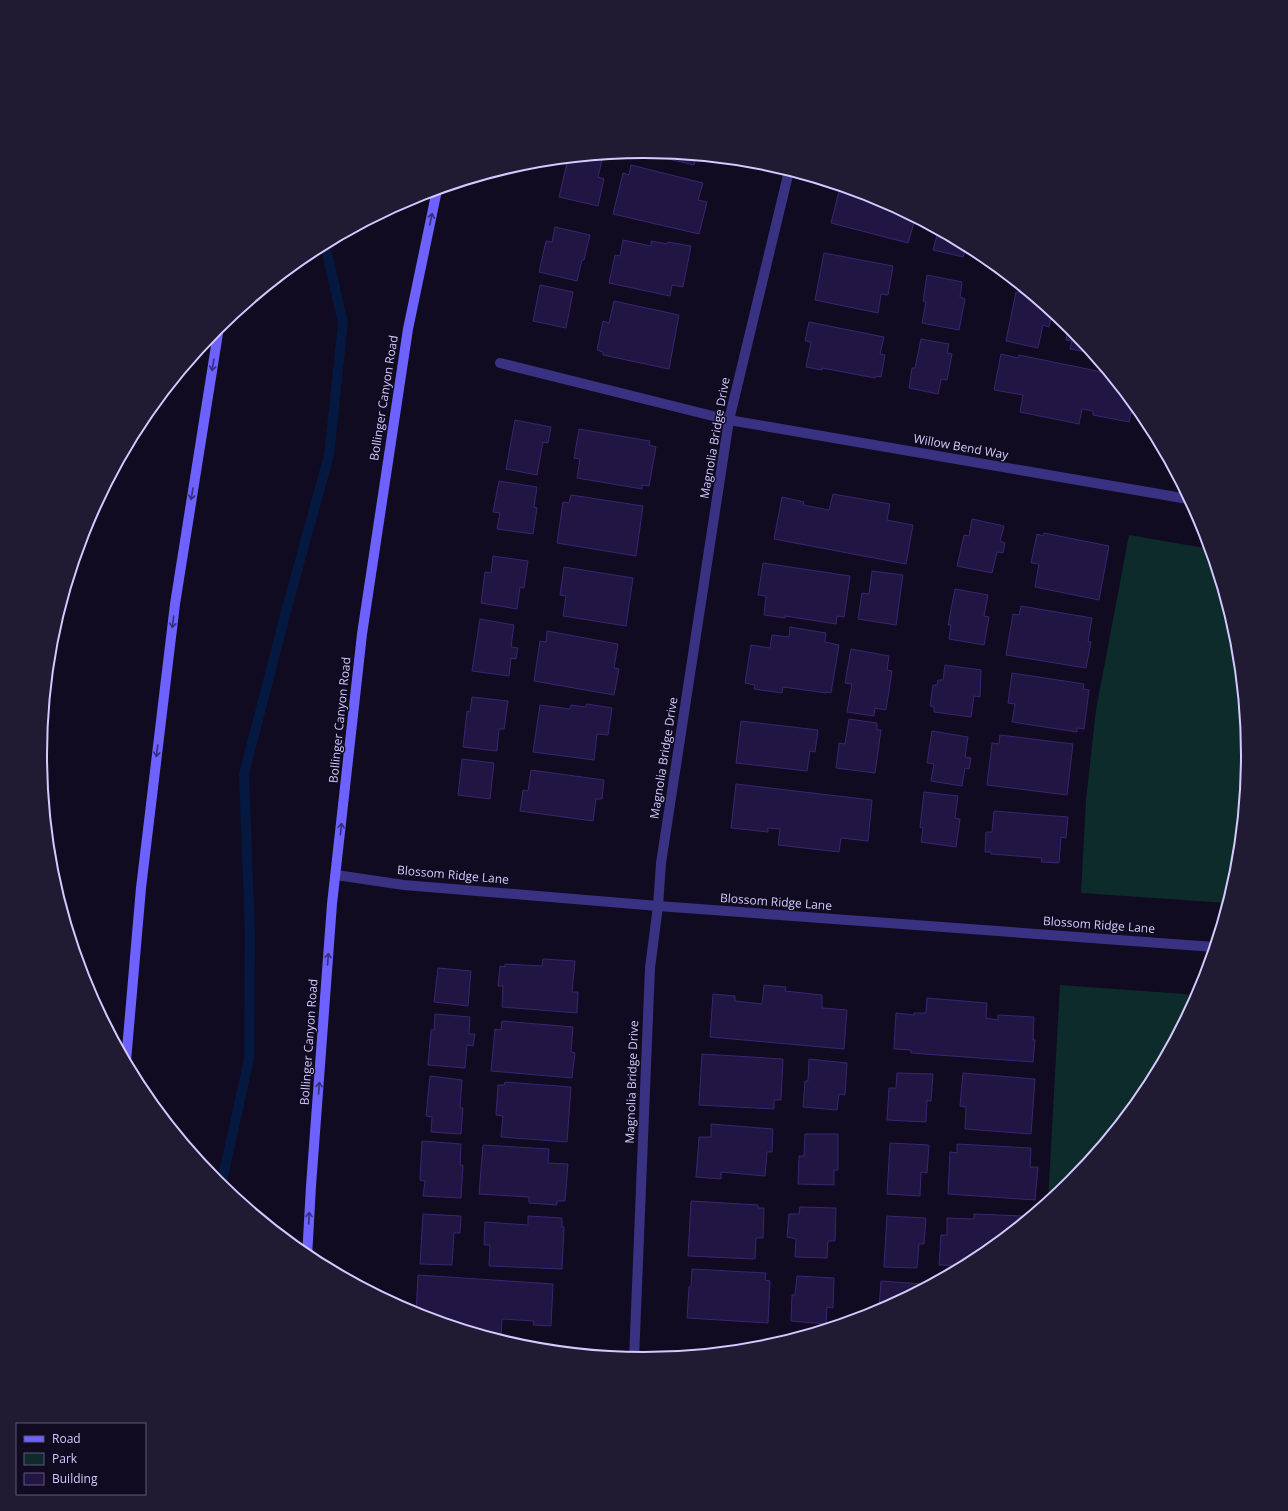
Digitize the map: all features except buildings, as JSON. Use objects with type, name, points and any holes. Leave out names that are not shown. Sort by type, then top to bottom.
[{"type":"main road","name":"Bollinger Canyon Road","points":[[308,1249],[311,1186],[336,875],[364,618],[408,329],[436,196]]},
{"type":"main road","points":[[127,1053],[141,888],[175,604],[217,338]]},
{"type":"street","name":"Magnolia Bridge Drive","points":[[634,1352],[650,968],[658,906],[661,863],[729,420],[787,176]]},
{"type":"street","name":"Willow Bend Way","points":[[500,363],[729,420],[1182,498]]},
{"type":"street","name":"Blossom Ridge Lane","points":[[336,875],[404,885],[658,906],[1209,947]]},
{"type":"green space","points":[[1129,535],[1203,548],[1221,601],[1230,639],[1240,716],[1240,795],[1230,872],[1223,903],[1081,893],[1086,800],[1096,710]]},
{"type":"green space","points":[[1060,985],[1191,994],[1161,1054],[1118,1119],[1093,1149],[1048,1194]]},
{"type":"waterway","points":[[223,1179],[249,1059],[250,933],[244,774],[288,604],[329,455],[343,323],[326,250]]}]
